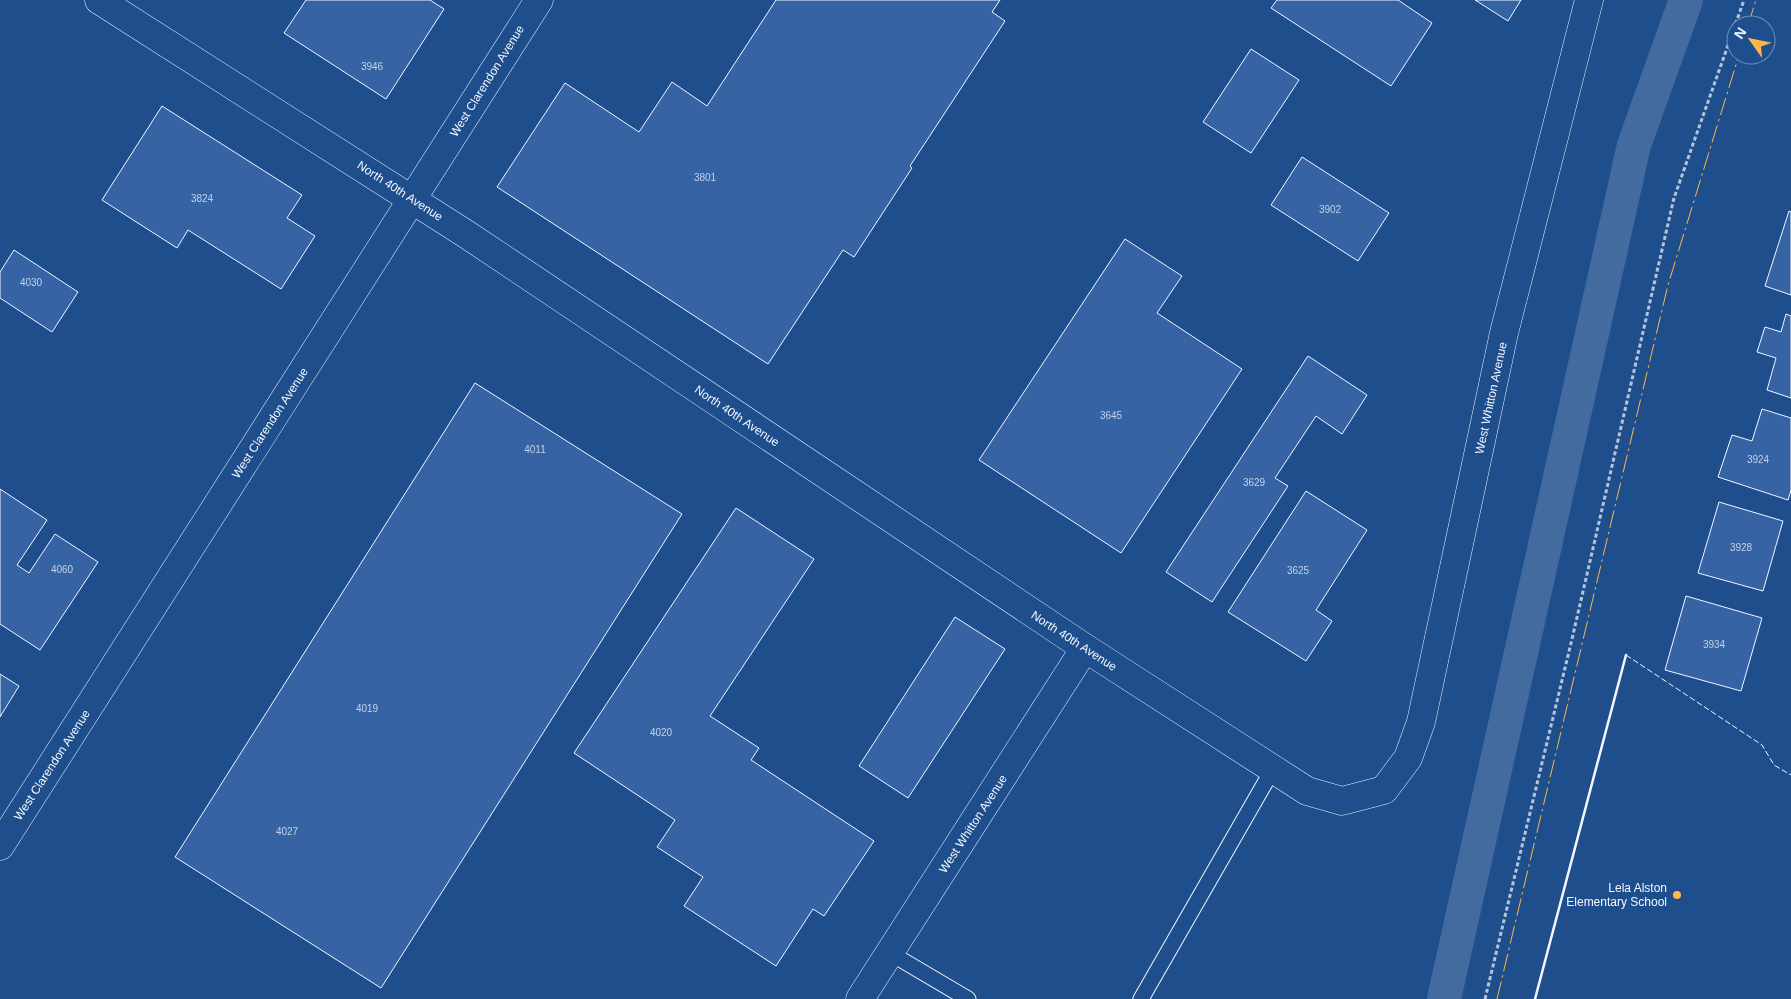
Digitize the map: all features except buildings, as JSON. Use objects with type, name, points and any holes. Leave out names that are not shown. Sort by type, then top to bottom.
[{"type":"street","name":"North 40th Avenue","points":[[99,0],[412,199],[1085,648],[1307,791],[1342,801],[1384,790]]},
{"type":"street","name":"West Clarendon Avenue","points":[[0,846],[539,0]]},
{"type":"street","name":"West Whitton Avenue","points":[[1384,790],[1408,758],[1421,722],[1504,333],[1589,0]]},
{"type":"street","name":"West Whitton Avenue","points":[[860,999],[1085,648]]},
{"type":"lane","points":[[1141,999],[1274,769]]},
{"type":"lane","points":[[890,953],[968,999]]},
{"type":"path","points":[[1484,999],[1572,639],[1674,198],[1744,0]]},
{"type":"waterway","points":[[1444,999],[1634,145],[1686,0]]},
{"type":"fence","points":[[1626,655],[1762,745],[1774,765],[1791,775]]},
{"type":"wall","points":[[1535,999],[1626,655]]},
{"type":"power","points":[[1751,15],[1756,0]]},
{"type":"power","points":[[1497,999],[1668,285],[1736,65]]},
{"type":"place","name":"Lela Alston Elementary School","points":[[1677,895]]}]
